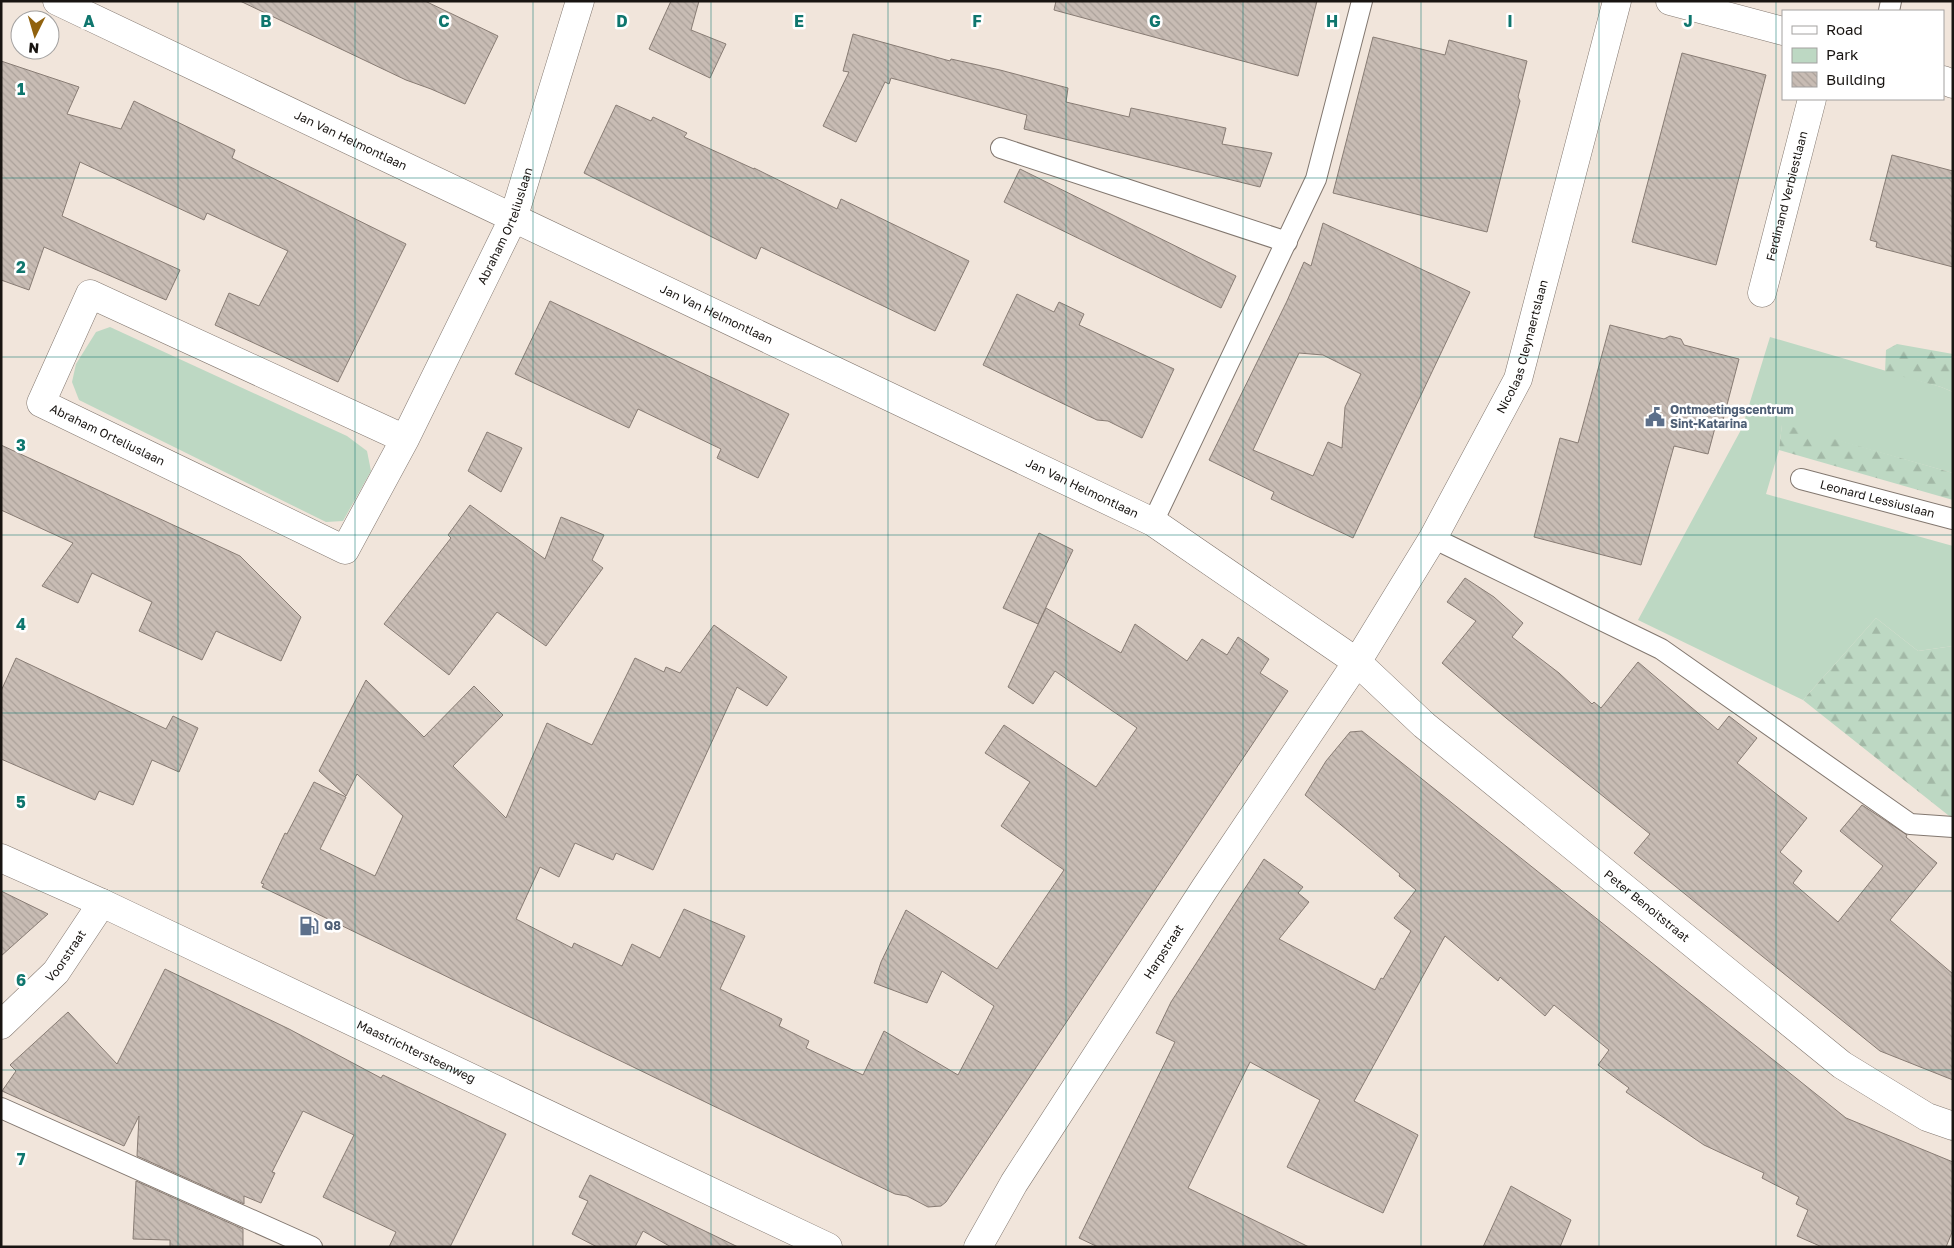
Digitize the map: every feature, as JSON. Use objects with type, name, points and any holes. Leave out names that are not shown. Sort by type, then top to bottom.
[{"type":"street","name":"Jan Van Helmontlaan","points":[[57,1],[1153,522],[1357,662]]},
{"type":"street","name":"Abraham Orteliuslaan","points":[[405,439],[90,294],[41,403],[345,550],[405,439],[513,219],[580,1]]},
{"type":"street","name":"Nicolaas Cleynaertslaan","points":[[1357,662],[1433,538],[1518,380],[1617,1]]},
{"type":"street","points":[[1670,1],[1782,31]]},
{"type":"street","name":"Ferdinand Verbiestlaan","points":[[1762,293],[1812,100]]},
{"type":"street","name":"Peter Benoitstraat","points":[[1357,662],[1424,725],[1842,1065],[1927,1116],[1953,1126]]},
{"type":"street","name":"Harpstraat","points":[[978,1247],[1014,1183],[1200,896],[1357,662]]},
{"type":"street","name":"Maastrichtersteenweg","points":[[1,858],[102,903],[828,1247]]},
{"type":"street","name":"Voorstraat","points":[[1,1026],[56,972],[102,903]]},
{"type":"lane","points":[[1153,522],[1316,179],[1362,1]]},
{"type":"lane","points":[[1001,148],[1286,242]]},
{"type":"lane","name":"Leonard Lessiuslaan","points":[[1801,479],[1953,520]]},
{"type":"lane","points":[[1433,538],[1661,649],[1910,824],[1953,827]]},
{"type":"lane","points":[[1,1108],[312,1247]]},
{"type":"green space","points":[[110,327],[347,436],[367,451],[371,471],[343,521],[326,522],[79,400],[72,382],[76,364],[96,332]]},
{"type":"green space","points":[[1770,337],[1953,392],[1953,473],[1782,425],[1779,450],[1766,494],[1953,546],[1953,646],[1918,651],[1876,618],[1803,700],[1638,620],[1742,428]]},
{"type":"green space","points":[[1897,344],[1953,354],[1953,392],[1885,372],[1886,350]]},
{"type":"green space","points":[[1782,424],[1953,473],[1953,500],[1779,450]]},
{"type":"green space","points":[[1876,618],[1918,651],[1953,646],[1953,819],[1803,700]]},
{"type":"building","points":[[240,1],[425,1],[498,36],[465,104],[406,80]]},
{"type":"building","points":[[671,1],[699,1],[691,30],[726,44],[710,78],[649,49]]},
{"type":"building","points":[[1056,1],[1317,1],[1298,76],[1054,10]]},
{"type":"building","points":[[853,34],[950,61],[951,59],[1000,70],[1068,88],[1066,102],[1129,117],[1131,108],[1226,128],[1222,144],[1272,153],[1260,187],[1024,129],[1027,115],[891,78],[889,84],[885,82],[856,142],[823,126],[849,72],[843,71]]},
{"type":"building","points":[[1373,37],[1445,55],[1449,40],[1527,61],[1518,97],[1520,101],[1487,232],[1333,193]]},
{"type":"building","points":[[1682,53],[1766,75],[1716,265],[1632,242]]},
{"type":"building","points":[[1,61],[79,87],[67,114],[121,129],[134,101],[235,150],[232,158],[406,244],[338,382],[215,325],[229,293],[259,306],[288,251],[207,213],[204,220],[80,162],[62,216],[180,270],[166,300],[44,247],[29,290],[1,280]]},
{"type":"building","points":[[616,105],[651,121],[653,117],[687,133],[684,137],[754,168],[837,209],[841,199],[969,261],[935,331],[761,247],[756,259],[584,173]]},
{"type":"building","points":[[1892,155],[1953,171],[1953,267],[1876,247],[1877,242],[1870,240]]},
{"type":"building","points":[[1020,169],[1236,276],[1221,308],[1004,202]]},
{"type":"building","points":[[1323,223],[1470,292],[1353,538],[1271,499],[1274,492],[1209,460],[1287,301],[1304,262],[1311,266]],"holes":[[[1299,353],[1323,355],[1361,374],[1345,407],[1342,448],[1328,442],[1313,476],[1253,450]]]},
{"type":"building","points":[[1017,294],[1054,312],[1059,302],[1084,314],[1079,325],[1174,369],[1142,438],[1108,421],[1097,420],[983,365]]},
{"type":"building","points":[[550,301],[789,414],[758,478],[717,458],[721,449],[638,409],[629,428],[515,374]]},
{"type":"building","name":"Ontmoetingscentrum Sint-Katarina","points":[[1610,325],[1664,339],[1670,336],[1681,339],[1684,345],[1739,359],[1723,420],[1716,424],[1708,454],[1674,446],[1641,565],[1534,537],[1560,438],[1578,443]]},
{"type":"building","points":[[487,432],[522,448],[501,492],[468,471]]},
{"type":"building","points":[[1,445],[240,556],[301,617],[281,661],[216,631],[202,660],[139,631],[152,602],[92,573],[78,603],[42,586],[73,543],[1,510]]},
{"type":"building","points":[[470,505],[545,559],[561,517],[604,535],[592,560],[603,568],[546,646],[497,612],[449,675],[384,624],[451,538],[448,535]]},
{"type":"building","points":[[1039,533],[1073,550],[1038,624],[1003,608]]},
{"type":"building","points":[[1465,578],[1494,597],[1523,623],[1512,637],[1559,673],[1592,704],[1594,702],[1601,708],[1638,662],[1718,730],[1729,716],[1757,738],[1737,763],[1807,818],[1780,852],[1802,871],[1793,883],[1838,922],[1883,866],[1840,831],[1862,805],[1907,835],[1906,837],[1937,863],[1890,920],[1953,974],[1953,1080],[1880,1051],[1634,853],[1650,834],[1506,718],[1442,663],[1476,621],[1447,602]]},
{"type":"building","points":[[1046,608],[1121,653],[1135,624],[1187,661],[1202,639],[1227,655],[1238,637],[1269,659],[1260,673],[1288,691],[946,1202],[941,1206],[928,1207],[907,1196],[895,1194],[262,887],[264,884],[261,883],[285,833],[287,834],[314,782],[346,797],[320,849],[375,876],[403,816],[357,774],[346,796],[319,771],[366,680],[424,737],[474,686],[503,715],[453,766],[506,818],[547,723],[592,745],[635,658],[664,672],[666,667],[680,673],[714,625],[787,677],[767,706],[737,687],[653,870],[616,853],[613,860],[575,843],[559,877],[540,867],[516,919],[572,948],[574,943],[622,966],[632,944],[660,958],[684,909],[745,936],[720,989],[782,1019],[779,1026],[809,1041],[806,1048],[863,1075],[884,1031],[958,1075],[994,1006],[942,971],[927,1003],[874,983],[881,962],[906,910],[997,969],[1064,870],[1001,826],[1030,782],[985,753],[1004,725],[1096,787],[1137,728],[1055,671],[1033,704],[1008,687]]},
{"type":"building","points":[[16,658],[166,729],[173,716],[198,728],[179,772],[152,760],[133,805],[99,791],[95,800],[1,759],[1,691]]},
{"type":"building","points":[[1362,731],[1846,1118],[1953,1162],[1953,1230],[1946,1247],[1822,1247],[1797,1236],[1808,1210],[1796,1204],[1799,1197],[1762,1178],[1764,1173],[1704,1145],[1626,1092],[1629,1088],[1598,1065],[1609,1050],[1554,1005],[1545,1016],[1500,977],[1498,981],[1445,936],[1354,1101],[1418,1135],[1383,1213],[1287,1167],[1320,1100],[1250,1062],[1188,1188],[1309,1247],[1098,1247],[1079,1238],[1175,1042],[1156,1033],[1171,1002],[1264,859],[1303,887],[1298,893],[1309,902],[1279,939],[1375,990],[1411,931],[1394,918],[1416,890],[1399,876],[1400,874],[1305,795],[1326,761],[1350,732]]},
{"type":"building","points":[[1,891],[48,914],[1,956]]},
{"type":"building","points":[[165,969],[289,1029],[381,1078],[383,1075],[506,1134],[450,1247],[389,1247],[396,1232],[323,1197],[354,1135],[303,1111],[272,1172],[275,1173],[261,1203],[244,1196],[244,1204],[137,1156],[139,1116],[124,1146],[2,1091],[16,1071],[10,1065],[68,1012],[117,1064]]},
{"type":"building","points":[[590,1175],[738,1247],[671,1247],[643,1231],[635,1247],[597,1247],[572,1234],[588,1201],[579,1197]]},
{"type":"building","points":[[136,1181],[243,1229],[243,1247],[170,1247],[170,1240],[133,1239]]},
{"type":"building","points":[[1511,1186],[1571,1220],[1560,1247],[1483,1247]]},
{"type":"place","name":"Ontmoetingscentrum Sint-Katarina","points":[[1655,417]]},
{"type":"place","name":"Q8","points":[[309,926]]}]
